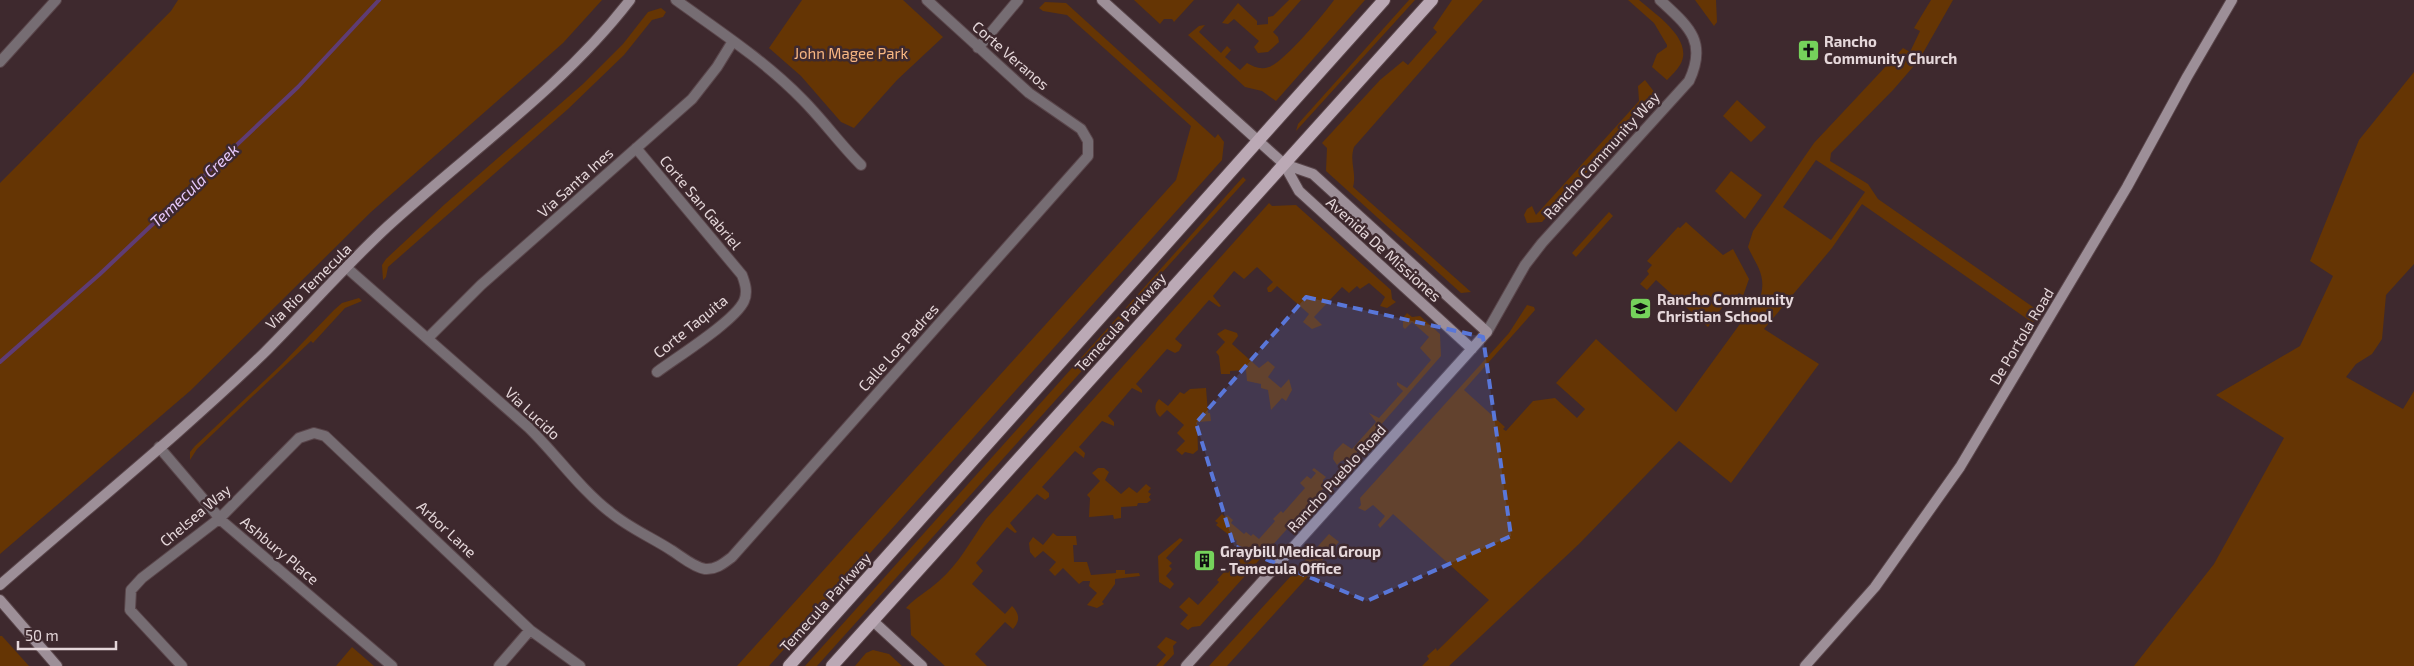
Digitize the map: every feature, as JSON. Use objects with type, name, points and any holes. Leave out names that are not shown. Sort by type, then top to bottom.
[{"type":"main road","name":"Temecula Parkway","points":[[790,666],[1257,140],[1384,0]]},
{"type":"main road","name":"Temecula Parkway","points":[[832,666],[1432,0]]},
{"type":"street","points":[[0,62],[56,0]]},
{"type":"street","name":"Via Rio Temecula","points":[[0,585],[159,447],[263,353],[387,227],[574,64],[608,28],[630,0]]},
{"type":"street","points":[[676,0],[770,69],[803,99],[836,140],[861,165]]},
{"type":"street","name":"Corte Veranos","points":[[927,0],[1030,93],[1081,129]]},
{"type":"street","points":[[978,48],[1018,0]]},
{"type":"street","name":"Avenida De Missiones","points":[[1102,0],[1284,164],[1299,191],[1472,349]]},
{"type":"street","name":"Rancho Community Way","points":[[1487,332],[1525,265],[1542,243],[1689,81],[1698,56],[1693,33],[1660,0]]},
{"type":"street","name":"De Portola Road","points":[[1804,666],[1876,587],[1960,467],[2127,188],[2187,77],[2232,0]]},
{"type":"street","name":"Via Santa Ines","points":[[428,338],[481,285],[692,99],[717,67],[733,41]]},
{"type":"street","name":"Calle Los Padres","points":[[704,569],[718,567],[732,557],[1081,166],[1088,156],[1088,141],[1081,129]]},
{"type":"street","name":"Corte San Gabriel","points":[[636,148],[742,275]]},
{"type":"street","name":"Avenida De Missiones","points":[[1284,164],[1313,174],[1487,332]]},
{"type":"street","name":"Via Lucido","points":[[347,268],[528,427],[548,446],[590,495],[609,512],[637,532],[704,569]]},
{"type":"street","name":"Corte Taquita","points":[[657,372],[734,314],[744,301],[746,286],[742,275]]},
{"type":"street","name":"Rancho Pueblo Road","points":[[1186,666],[1487,332]]},
{"type":"street","name":"Arbor Lane","points":[[290,446],[300,438],[314,433],[325,436],[530,630],[580,666]]},
{"type":"street","name":"Chelsea Way","points":[[182,666],[130,610],[131,590],[142,578],[220,518],[290,446]]},
{"type":"street","name":"Ashbury Place","points":[[159,447],[220,518],[392,666]]},
{"type":"street","points":[[0,600],[57,666]]},
{"type":"street","points":[[873,621],[922,666]]},
{"type":"street","points":[[499,666],[530,630]]},
{"type":"highlighted area","points":[[1306,297],[1483,337],[1511,536],[1367,601],[1234,546],[1196,423]]},
{"type":"green space","points":[[178,0],[602,0],[563,43],[371,212],[190,391],[0,554],[0,183],[171,11]]},
{"type":"green space","name":"John Magee Park","points":[[802,0],[903,0],[943,37],[897,80],[854,128],[841,122],[801,76],[769,48]]},
{"type":"green space","points":[[1134,0],[1194,0],[1174,22],[1172,19],[1164,19],[1160,24]]},
{"type":"green space","points":[[1289,0],[1301,0],[1273,32],[1278,37],[1279,42],[1268,52],[1258,53],[1254,47],[1259,41],[1234,19],[1228,24],[1222,23],[1238,3],[1257,21],[1257,25],[1268,24],[1268,17],[1273,16]]},
{"type":"green space","points":[[1334,0],[1365,0],[1276,101],[1262,91],[1245,87],[1188,35],[1199,26],[1205,25],[1199,32],[1221,53],[1227,46],[1231,50],[1225,57],[1240,70],[1247,63],[1258,68],[1266,68],[1276,63],[1294,47]]},
{"type":"green space","points":[[1409,0],[1415,0],[1296,131],[1298,124]]},
{"type":"green space","points":[[1452,0],[1483,0],[1354,147],[1352,158],[1353,187],[1471,292],[1461,293],[1326,171],[1327,148],[1322,143],[1380,80],[1403,61],[1408,65],[1437,32],[1433,28]]},
{"type":"green space","points":[[1628,0],[1639,0],[1663,20],[1678,37],[1682,46],[1683,56],[1679,67],[1667,80],[1652,67],[1657,54],[1667,45],[1654,23]]},
{"type":"green space","points":[[1695,0],[1716,0],[1717,22],[1714,26]]},
{"type":"green space","points":[[1931,0],[1953,0],[1919,60],[1893,90],[1831,153],[1830,161],[1868,184],[1878,199],[2040,312],[2033,323],[1862,204],[1832,248],[1764,329],[1819,364],[1731,483],[1679,441],[1579,544],[1449,666],[1422,666],[1429,659],[1427,656],[1436,648],[1437,651],[1489,600],[1393,514],[1380,528],[1378,525],[1385,516],[1373,505],[1365,511],[1358,508],[1361,505],[1360,498],[1509,333],[1527,305],[1534,307],[1535,310],[1464,390],[1505,427],[1503,429],[1506,431],[1533,401],[1555,398],[1577,418],[1585,409],[1556,383],[1596,339],[1676,412],[1761,295],[1761,275],[1748,247],[1753,231],[1814,143],[1903,48],[1910,52],[1920,31],[1914,28]],"holes":[[[1816,160],[1865,192],[1831,240],[1783,207]]]},
{"type":"green space","points":[[1045,2],[1066,3],[1215,138],[1218,134],[1224,142],[1222,160],[769,666],[737,666],[1176,180],[1191,126],[1067,15],[1043,11],[1039,8]]},
{"type":"green space","points":[[661,8],[666,12],[663,17],[652,20],[624,55],[568,109],[388,267],[386,277],[383,280],[382,265],[386,259],[445,204],[583,84],[623,44],[648,12]]},
{"type":"green space","points":[[2414,72],[2414,264],[2386,295],[2382,339],[2372,354],[2356,364],[2346,377],[2403,409],[2414,391],[2414,666],[2134,666],[2214,564],[2284,438],[2216,395],[2300,346],[2333,276],[2310,261],[2359,140]]},
{"type":"green space","points":[[1645,80],[1655,93],[1652,100],[1542,222],[1527,223],[1524,215],[1527,209],[1532,206],[1536,215],[1639,101],[1638,86]]},
{"type":"green space","points":[[1737,100],[1766,127],[1751,142],[1723,116]]},
{"type":"green space","points":[[1731,171],[1762,195],[1745,219],[1715,191]]},
{"type":"green space","points":[[1243,177],[1246,180],[1149,287],[1106,344],[817,666],[805,666]]},
{"type":"green space","points":[[1269,203],[1272,206],[1296,205],[1391,290],[1392,299],[1396,302],[1387,308],[1380,306],[1385,297],[1369,283],[1360,289],[1357,286],[1349,293],[1342,287],[1314,317],[1322,325],[1312,329],[1303,322],[1309,314],[1277,286],[1271,292],[1268,292],[1267,288],[1273,282],[1257,267],[1244,279],[1234,271],[1213,296],[1221,306],[1219,307],[1209,300],[1175,339],[1182,345],[1179,351],[1175,353],[1167,349],[1136,384],[1142,390],[1142,393],[1132,388],[1108,416],[1114,422],[1114,426],[1102,421],[1079,447],[1085,453],[1084,458],[1075,451],[1042,487],[1049,493],[1049,497],[1045,500],[1037,494],[1010,523],[1017,532],[1015,533],[1007,527],[976,563],[983,571],[972,584],[1005,614],[1012,606],[1017,612],[1018,620],[1013,629],[1005,622],[975,654],[987,666],[945,666],[911,635],[910,610],[906,608],[953,567],[986,519]]},
{"type":"green space","points":[[1609,212],[1613,216],[1576,257],[1572,253]]},
{"type":"green space","points":[[1686,222],[1723,255],[1733,249],[1749,279],[1743,296],[1739,293],[1733,300],[1729,298],[1708,327],[1656,280],[1647,290],[1640,284],[1649,274],[1647,271],[1652,265],[1647,261],[1678,227],[1680,228]]},
{"type":"green space","points":[[359,298],[362,301],[345,308],[313,343],[311,341],[197,449],[190,460],[190,452],[195,446],[282,364],[334,310],[342,303]]},
{"type":"green space","points":[[1407,313],[1412,317],[1420,316],[1440,334],[1441,356],[1352,458],[1341,461],[1337,465],[1333,459],[1334,452],[1343,443],[1352,449],[1376,422],[1369,413],[1379,418],[1403,391],[1397,385],[1397,382],[1407,388],[1431,360],[1420,348],[1429,337],[1412,322],[1405,329],[1403,327],[1403,318]]},
{"type":"green space","points":[[1225,329],[1237,333],[1238,336],[1232,344],[1259,368],[1268,361],[1275,367],[1268,377],[1281,388],[1289,379],[1292,390],[1286,401],[1282,398],[1271,410],[1268,390],[1261,388],[1261,384],[1247,381],[1246,370],[1230,371],[1230,374],[1221,374],[1219,356],[1216,352],[1225,342],[1217,334]]},
{"type":"green space","points":[[1206,388],[1208,413],[1210,413],[1211,421],[1197,422],[1198,450],[1193,454],[1185,452],[1182,455],[1176,450],[1185,441],[1177,433],[1184,425],[1167,410],[1160,417],[1155,408],[1156,403],[1159,399],[1168,406],[1180,392],[1184,394],[1190,389]]},
{"type":"green space","points":[[1098,468],[1104,468],[1109,472],[1105,480],[1121,494],[1129,487],[1137,493],[1146,484],[1151,488],[1148,492],[1151,494],[1149,497],[1151,500],[1147,503],[1138,503],[1137,506],[1121,507],[1121,518],[1114,519],[1113,515],[1089,517],[1090,498],[1087,495],[1100,481],[1092,473]]},
{"type":"green space","points":[[1314,468],[1326,477],[1323,480],[1323,489],[1200,626],[1192,627],[1188,630],[1180,624],[1188,615],[1179,607],[1189,597],[1198,605],[1219,582],[1217,580],[1225,571],[1228,573],[1244,555],[1239,550],[1241,548],[1236,543],[1237,541],[1216,525],[1218,523],[1215,521],[1222,514],[1225,517],[1227,515],[1233,520],[1231,523],[1244,534],[1246,532],[1251,536],[1253,534],[1259,539],[1275,521],[1273,519],[1281,511],[1283,513],[1305,488],[1300,483],[1307,476],[1311,479],[1316,473],[1312,470]]},
{"type":"green space","points":[[1053,533],[1057,536],[1076,536],[1077,545],[1073,545],[1074,562],[1087,562],[1091,575],[1116,573],[1116,570],[1125,570],[1125,574],[1139,573],[1140,576],[1115,579],[1115,584],[1102,602],[1104,604],[1097,608],[1087,605],[1097,593],[1089,586],[1090,581],[1083,581],[1079,584],[1063,568],[1055,576],[1049,570],[1056,562],[1043,551],[1035,558],[1030,552],[1029,543],[1033,537],[1043,545]]},
{"type":"green space","points":[[1329,534],[1339,542],[1227,666],[1209,666]]},
{"type":"green space","points":[[1180,538],[1183,540],[1166,558],[1172,563],[1169,566],[1172,569],[1166,576],[1174,584],[1170,589],[1159,582],[1158,556]]},
{"type":"green space","points":[[0,636],[2,636],[29,666],[0,666]]},
{"type":"green space","points":[[1166,637],[1177,642],[1173,646],[1174,654],[1163,666],[1156,666],[1166,655],[1157,647]]},
{"type":"green space","points":[[352,647],[374,666],[336,666]]},
{"type":"green space","points":[[873,650],[889,654],[902,666],[855,666],[866,653]]},
{"type":"waterway","name":"Temecula Creek","points":[[0,362],[100,274],[298,87],[379,0]]},
{"type":"place","name":"Rancho Community Church","points":[[1808,50]]},
{"type":"place","name":"Rancho Community Christian School","points":[[1641,308]]},
{"type":"place","name":"Graybill Medical Group - Temecula Office","points":[[1204,560]]}]
